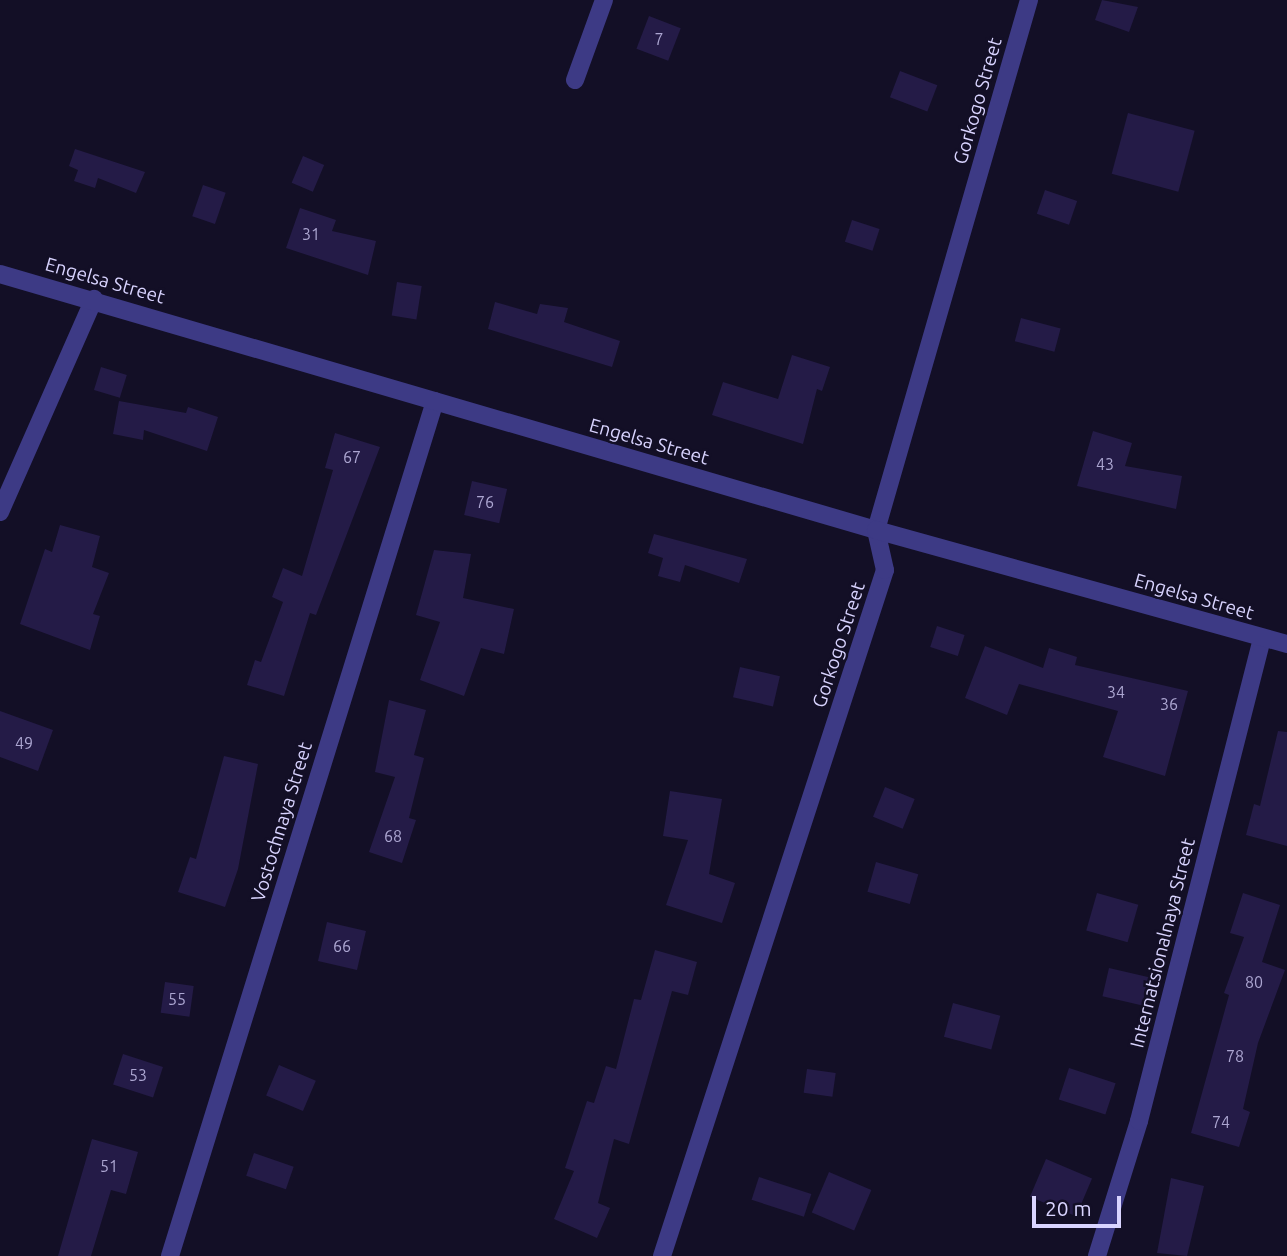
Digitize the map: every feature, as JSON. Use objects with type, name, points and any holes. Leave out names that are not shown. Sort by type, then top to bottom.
[{"type":"street","points":[[575,80],[604,0]]},
{"type":"street","name":"Gorkogo Street","points":[[662,1256],[885,570],[876,530],[1029,0]]},
{"type":"street","name":"Engelsa Street","points":[[0,274],[94,299],[876,530],[1287,644]]},
{"type":"street","points":[[0,512],[94,299]]},
{"type":"street","name":"Vostochnaya Street","points":[[170,1256],[435,401]]},
{"type":"street","name":"Internatsionalnaya Street","points":[[1097,1256],[1139,1121],[1262,638]]},
{"type":"building","points":[[1102,0],[1138,7],[1129,32],[1095,20]]},
{"type":"building","points":[[649,16],[681,28],[668,61],[636,49]]},
{"type":"building","points":[[900,71],[937,85],[927,111],[890,97]]},
{"type":"building","points":[[1128,113],[1195,131],[1178,192],[1112,174]]},
{"type":"building","points":[[75,149],[145,172],[136,193],[98,178],[95,188],[74,181],[78,170],[69,166]]},
{"type":"building","points":[[303,156],[324,165],[313,192],[292,183]]},
{"type":"building","points":[[203,185],[226,193],[215,224],[192,216]]},
{"type":"building","points":[[1045,190],[1077,201],[1069,225],[1037,214]]},
{"type":"building","points":[[300,208],[336,220],[332,231],[376,241],[368,275],[286,248]]},
{"type":"building","points":[[852,220],[880,229],[872,251],[845,242]]},
{"type":"building","points":[[397,282],[422,286],[416,319],[392,316]]},
{"type":"building","points":[[495,302],[537,314],[540,304],[568,308],[564,322],[620,341],[612,367],[488,329]]},
{"type":"building","points":[[1021,318],[1061,329],[1054,352],[1015,341]]},
{"type":"building","points":[[792,355],[830,367],[822,391],[817,389],[803,444],[712,415],[723,382],[778,399]]},
{"type":"building","points":[[101,367],[127,375],[120,398],[94,390]]},
{"type":"building","points":[[119,401],[186,413],[188,407],[218,417],[207,451],[144,430],[143,440],[113,434]]},
{"type":"building","points":[[1093,431],[1132,443],[1125,466],[1182,476],[1176,509],[1077,486]]},
{"type":"building","points":[[335,433],[380,447],[316,615],[310,613],[284,696],[247,685],[255,660],[261,662],[283,602],[272,597],[283,568],[302,576],[333,470],[325,468]]},
{"type":"building","points":[[472,481],[507,489],[499,523],[464,515]]},
{"type":"building","points":[[60,525],[100,536],[92,567],[109,573],[93,614],[100,616],[90,650],[20,624],[45,549],[52,552]]},
{"type":"building","points":[[654,534],[747,559],[739,583],[685,565],[680,582],[658,576],[663,558],[648,553]]},
{"type":"building","points":[[434,550],[471,554],[463,598],[514,609],[504,654],[481,648],[464,696],[420,680],[440,622],[416,615]]},
{"type":"building","points":[[937,626],[965,635],[958,656],[930,647]]},
{"type":"building","points":[[985,646],[1043,668],[1049,648],[1077,657],[1075,665],[1188,691],[1165,776],[1103,757],[1118,711],[1019,684],[1007,715],[965,698]]},
{"type":"building","points":[[740,667],[780,676],[773,706],[733,697]]},
{"type":"building","points":[[389,700],[426,710],[414,755],[424,758],[409,818],[416,820],[402,863],[369,852],[395,777],[375,772]]},
{"type":"building","points":[[0,711],[53,730],[38,771],[0,757]]},
{"type":"building","points":[[1278,731],[1287,732],[1287,846],[1246,835],[1254,804],[1260,806]]},
{"type":"building","points":[[224,756],[258,764],[238,869],[225,907],[178,892],[190,857],[196,859]]},
{"type":"building","points":[[885,787],[915,799],[903,829],[873,817]]},
{"type":"building","points":[[670,791],[722,799],[709,874],[735,883],[722,923],[666,905],[688,840],[663,836]]},
{"type":"building","points":[[876,862],[918,874],[910,904],[867,892]]},
{"type":"building","points":[[1097,893],[1138,905],[1128,942],[1086,930]]},
{"type":"building","points":[[1243,893],[1280,905],[1262,962],[1285,970],[1258,1043],[1243,1109],[1250,1112],[1239,1147],[1191,1133],[1229,995],[1224,993],[1244,937],[1230,933]]},
{"type":"building","points":[[327,922],[366,931],[357,970],[318,961]]},
{"type":"building","points":[[655,950],[697,962],[688,995],[672,991],[629,1144],[614,1139],[598,1203],[610,1208],[597,1238],[554,1219],[574,1171],[565,1168],[587,1101],[594,1103],[606,1066],[616,1069],[634,999],[641,1000]]},
{"type":"building","points":[[1109,968],[1149,977],[1142,1005],[1102,996]]},
{"type":"building","points":[[165,982],[194,986],[189,1017],[161,1013]]},
{"type":"building","points":[[953,1003],[1000,1016],[991,1049],[944,1037]]},
{"type":"building","points":[[123,1054],[163,1067],[153,1097],[113,1084]]},
{"type":"building","points":[[279,1065],[316,1081],[303,1111],[266,1095]]},
{"type":"building","points":[[1069,1068],[1116,1083],[1105,1115],[1059,1099]]},
{"type":"building","points":[[807,1069],[836,1073],[832,1097],[804,1093]]},
{"type":"building","points":[[92,1139],[138,1152],[126,1194],[111,1190],[91,1256],[58,1256]]},
{"type":"building","points":[[254,1153],[294,1167],[286,1189],[246,1176]]},
{"type":"building","points":[[1046,1159],[1092,1179],[1076,1216],[1030,1197]]},
{"type":"building","points":[[829,1172],[871,1190],[854,1230],[812,1213]]},
{"type":"building","points":[[759,1177],[811,1194],[804,1217],[752,1200]]},
{"type":"building","points":[[1171,1178],[1204,1186],[1187,1256],[1157,1253]]}]
